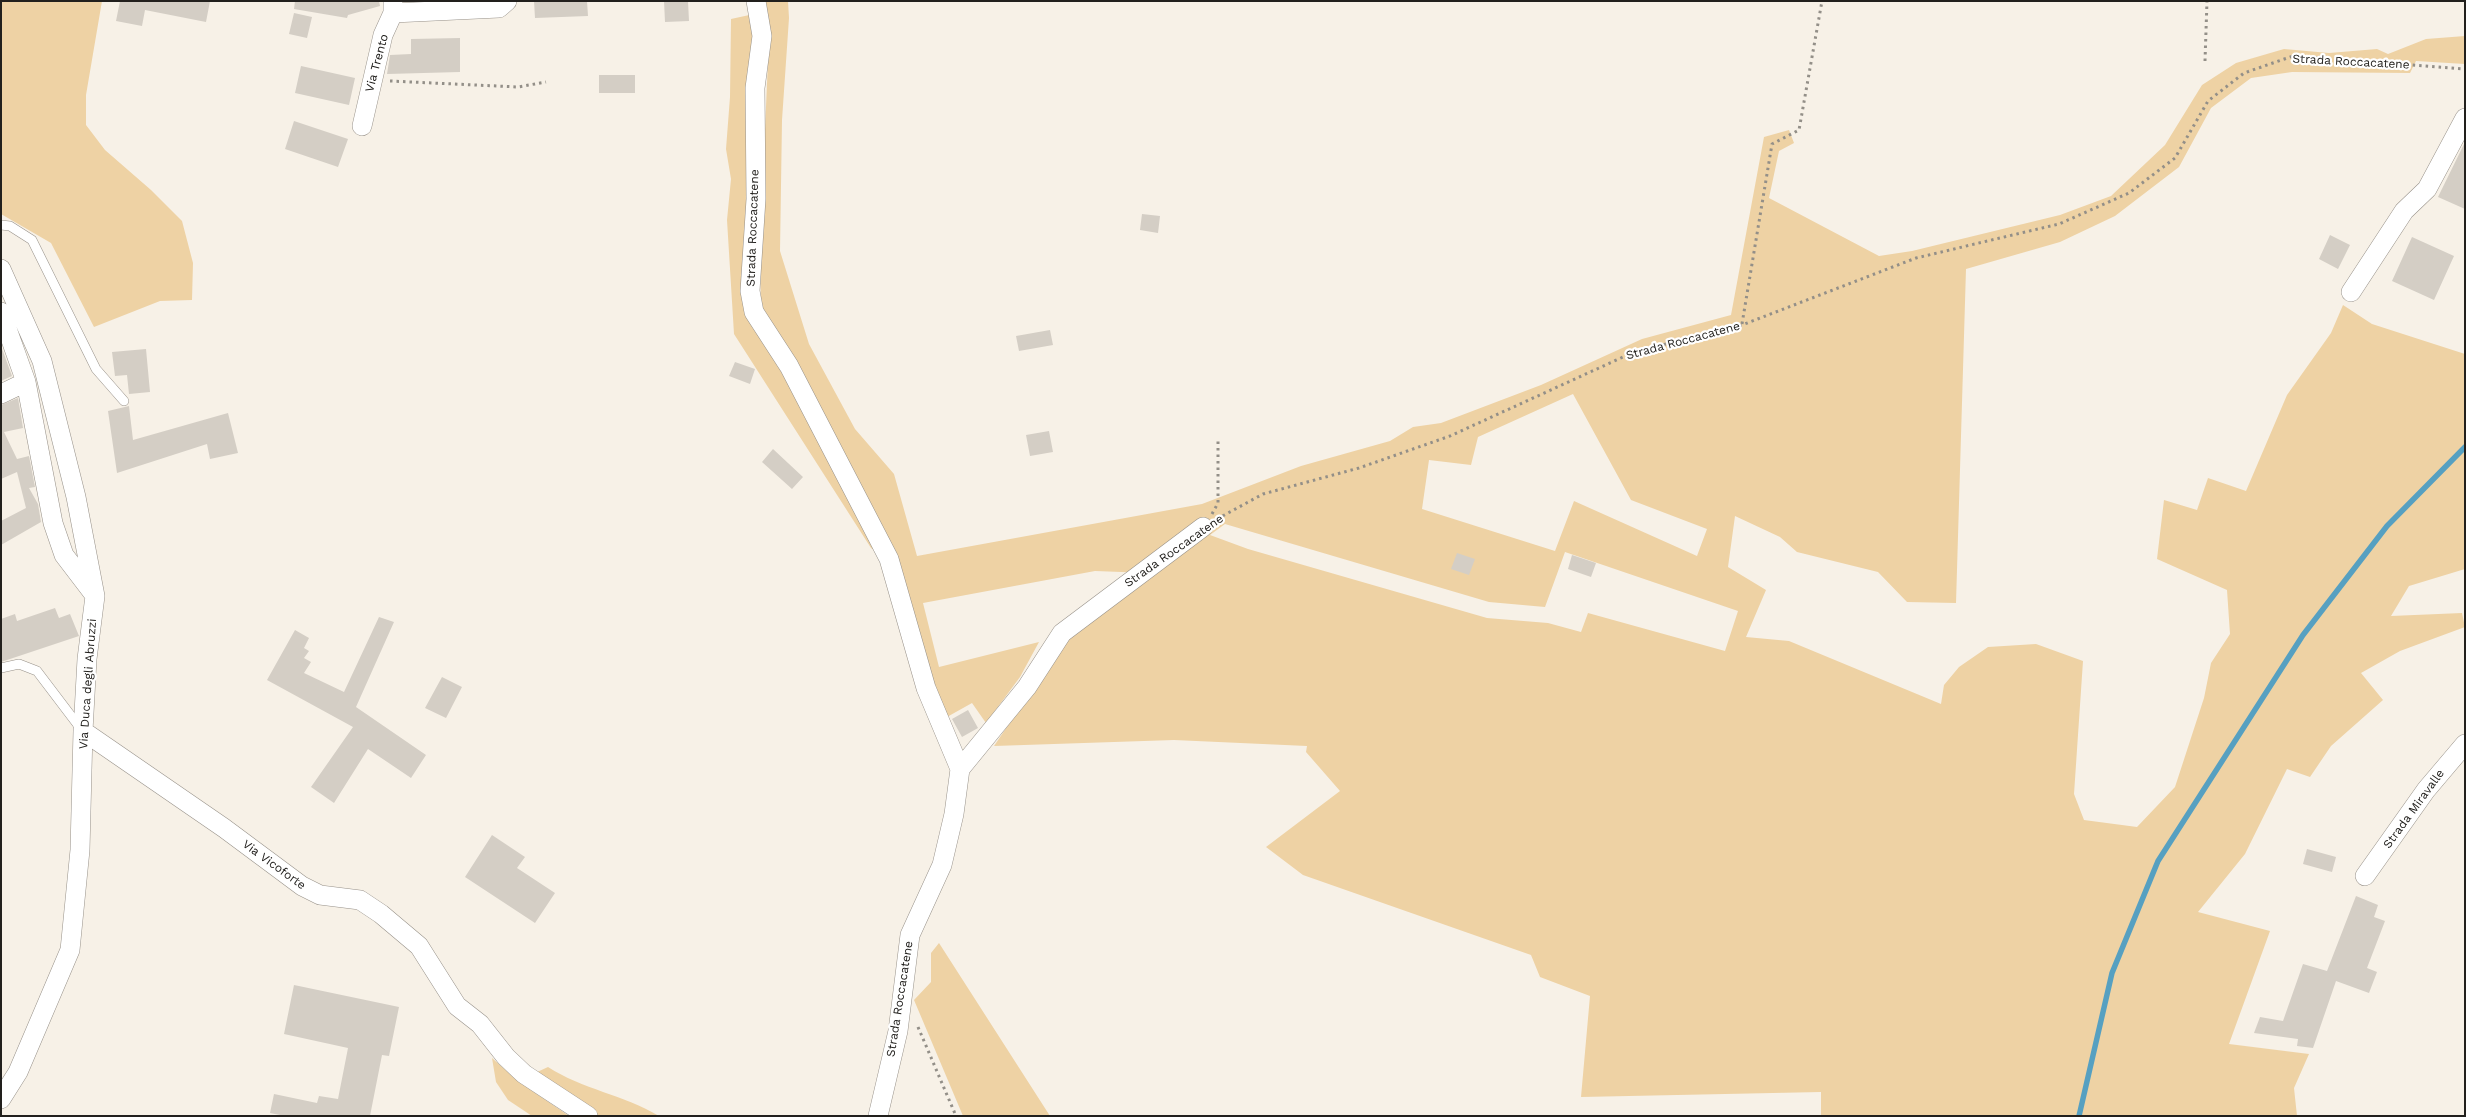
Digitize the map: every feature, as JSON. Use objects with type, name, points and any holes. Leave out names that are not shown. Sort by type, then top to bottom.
[{"type":"street","points":[[393,7],[499,8],[507,1]]},
{"type":"street","name":"Strada Roccacatene","points":[[756,1],[762,36],[755,88],[756,199],[752,239],[753,274],[750,291],[754,312],[790,366],[889,559],[926,688],[960,769],[954,814],[942,865],[910,935],[898,1031],[878,1116]]},
{"type":"street","name":"Via Trento","points":[[362,126],[370,80],[393,7]]},
{"type":"street","points":[[2351,292],[2404,211],[2427,189],[2465,118]]},
{"type":"street","name":"Via Duca degli Abruzzi","points":[[1,269],[42,361],[76,497],[95,596],[87,658],[82,731],[80,850],[70,950],[18,1072],[1,1099]]},
{"type":"street","points":[[1,312],[26,382],[54,524],[64,555],[95,596]]},
{"type":"street","points":[[1,394],[26,382]]},
{"type":"street","name":"Strada Roccacatene","points":[[960,769],[1027,687],[1062,632],[1204,527]]},
{"type":"street","name":"Via Vicoforte","points":[[82,731],[224,828],[302,886],[320,895],[360,900],[381,914],[418,946],[457,1006],[480,1024],[506,1057],[524,1074],[588,1116]]},
{"type":"street","name":"Strada Miravalle","points":[[2365,876],[2426,790],[2465,744]]},
{"type":"lane","points":[[1,226],[10,226],[32,240],[96,369],[124,401]]},
{"type":"lane","points":[[1,668],[19,664],[37,671],[82,731]]},
{"type":"path","points":[[1742,325],[1772,144],[1799,130],[1822,1]]},
{"type":"path","points":[[2205,61],[2206,1]]},
{"type":"path","name":"Strada Roccacatene","points":[[1204,527],[1263,494],[1359,468],[1450,436],[1634,352],[1742,325],[1916,258],[2059,224],[2129,192],[2175,158],[2208,101],[2244,73],[2293,56],[2465,69]]},
{"type":"path","points":[[370,80],[518,87],[546,82]]},
{"type":"path","points":[[1204,527],[1218,502],[1218,440]]},
{"type":"path","points":[[914,1019],[956,1116]]},
{"type":"shaded area","points":[[1,1],[102,1],[86,95],[86,125],[105,150],[151,190],[182,221],[193,263],[192,300],[160,301],[94,327],[51,243],[1,214]]},
{"type":"shaded area","points":[[765,1],[788,1],[789,18],[782,120],[780,251],[809,344],[855,429],[894,474],[917,556],[1202,504],[1301,466],[1390,441],[1413,427],[1441,423],[1541,385],[1642,339],[1731,315],[1764,137],[1789,130],[1794,143],[1779,151],[1769,198],[1879,256],[1912,251],[2060,215],[2111,196],[2165,145],[2202,85],[2236,63],[2284,49],[2329,53],[2377,49],[2388,54],[2426,39],[2465,36],[2465,64],[2416,61],[2410,73],[2292,72],[2251,78],[2211,108],[2179,167],[2115,216],[2060,242],[1966,269],[1956,603],[1907,602],[1878,572],[1797,552],[1780,537],[1735,516],[1728,567],[1766,590],[1746,637],[1789,641],[1941,704],[1944,685],[1959,667],[1988,647],[2036,644],[2083,661],[2074,794],[2084,820],[2137,827],[2175,787],[2204,698],[2211,663],[2230,634],[2227,590],[2157,559],[2164,500],[2197,510],[2208,478],[2246,491],[2287,395],[2331,333],[2343,305],[2372,324],[2465,354],[2465,569],[2409,586],[2391,616],[2462,613],[2465,627],[2400,651],[2361,673],[2383,700],[2331,746],[2310,777],[2287,769],[2245,854],[2198,912],[2270,931],[2229,1044],[2309,1054],[2294,1088],[2297,1116],[1821,1116],[1821,1092],[1581,1097],[1590,996],[1540,977],[1531,955],[1303,875],[1266,847],[1340,791],[1306,752],[1307,746],[1174,740],[994,746],[1066,640],[1148,573],[1095,571],[923,603],[939,667],[1039,642],[1020,677],[986,723],[972,703],[947,717],[927,669],[892,558],[761,311],[760,244],[769,38]],"holes":[[[1573,394],[1631,500],[1707,529],[1697,556],[1574,501],[1555,551],[1422,509],[1429,460],[1471,465],[1478,437]],[[1225,524],[1489,602],[1545,607],[1565,552],[1738,611],[1725,651],[1588,613],[1581,632],[1548,623],[1487,618],[1248,549],[1210,535]]]},
{"type":"shaded area","points":[[754,14],[746,289],[881,555],[871,548],[734,334],[727,220],[731,179],[726,149],[730,97],[731,19]]},
{"type":"shaded area","points":[[939,943],[1050,1116],[963,1116],[914,1000],[931,982],[931,953]]},
{"type":"shaded area","points":[[492,1058],[518,1081],[569,1116],[532,1116],[508,1100],[496,1082]]},
{"type":"shaded area","points":[[548,1067],[561,1075],[632,1103],[659,1116],[598,1116],[535,1073]]},
{"type":"building","points":[[120,1],[210,1],[206,22],[145,10],[142,26],[116,21]]},
{"type":"building","points":[[295,1],[379,1],[380,6],[348,15],[347,18],[294,9]]},
{"type":"building","points":[[534,1],[587,1],[588,16],[535,18]]},
{"type":"building","points":[[664,1],[688,1],[689,21],[665,22]]},
{"type":"building","points":[[294,13],[312,17],[307,38],[289,34]]},
{"type":"building","points":[[460,38],[460,72],[387,74],[390,55],[411,54],[411,39]]},
{"type":"building","points":[[301,66],[355,78],[349,105],[295,93]]},
{"type":"building","points":[[599,75],[635,75],[635,93],[599,93]]},
{"type":"building","points":[[294,121],[348,139],[338,167],[285,149]]},
{"type":"building","points":[[2465,142],[2465,209],[2438,197]]},
{"type":"building","points":[[1142,214],[1160,216],[1158,233],[1140,230]]},
{"type":"building","points":[[2330,235],[2350,245],[2338,269],[2319,259]]},
{"type":"building","points":[[2412,237],[2454,256],[2434,300],[2392,281]]},
{"type":"building","points":[[1050,330],[1053,345],[1019,351],[1016,336]]},
{"type":"building","points":[[1,346],[12,376],[1,381]]},
{"type":"building","points":[[146,349],[150,392],[129,394],[127,375],[115,376],[112,352]]},
{"type":"building","points":[[735,362],[755,369],[750,384],[729,376]]},
{"type":"building","points":[[18,398],[23,428],[4,432],[17,459],[29,456],[35,487],[29,488],[38,504],[41,522],[1,545],[1,521],[26,508],[17,472],[1,479],[1,405]]},
{"type":"building","points":[[129,406],[133,440],[228,413],[238,453],[210,459],[207,444],[117,473],[108,411]]},
{"type":"building","points":[[1049,431],[1053,452],[1030,456],[1026,435]]},
{"type":"building","points":[[773,449],[803,477],[792,489],[762,462]]},
{"type":"building","points":[[1457,553],[1475,559],[1469,575],[1451,569]]},
{"type":"building","points":[[1572,555],[1596,563],[1591,577],[1568,569]]},
{"type":"building","points":[[55,608],[59,618],[70,614],[79,636],[1,662],[1,619],[15,614],[17,621]]},
{"type":"building","points":[[379,617],[394,622],[356,707],[426,755],[411,778],[368,749],[334,803],[311,787],[353,727],[267,680],[295,630],[309,638],[304,648],[309,651],[304,658],[311,662],[304,673],[344,692]]},
{"type":"building","points":[[442,677],[462,687],[446,718],[425,708]]},
{"type":"building","points":[[968,710],[978,728],[962,737],[952,719]]},
{"type":"building","points":[[492,835],[525,857],[517,868],[555,893],[535,923],[465,877]]},
{"type":"building","points":[[2307,849],[2336,857],[2332,872],[2303,864]]},
{"type":"building","points":[[2356,896],[2378,905],[2374,917],[2385,921],[2367,968],[2377,972],[2369,993],[2336,981],[2313,1048],[2297,1046],[2298,1039],[2254,1033],[2260,1017],[2283,1021],[2303,964],[2327,971]]},
{"type":"building","points":[[294,985],[399,1007],[389,1056],[382,1055],[370,1116],[285,1116],[270,1113],[274,1094],[317,1103],[319,1096],[338,1099],[348,1048],[284,1034]]},
{"type":"waterway","points":[[2079,1116],[2112,973],[2158,861],[2303,635],[2387,526],[2465,447]]}]
